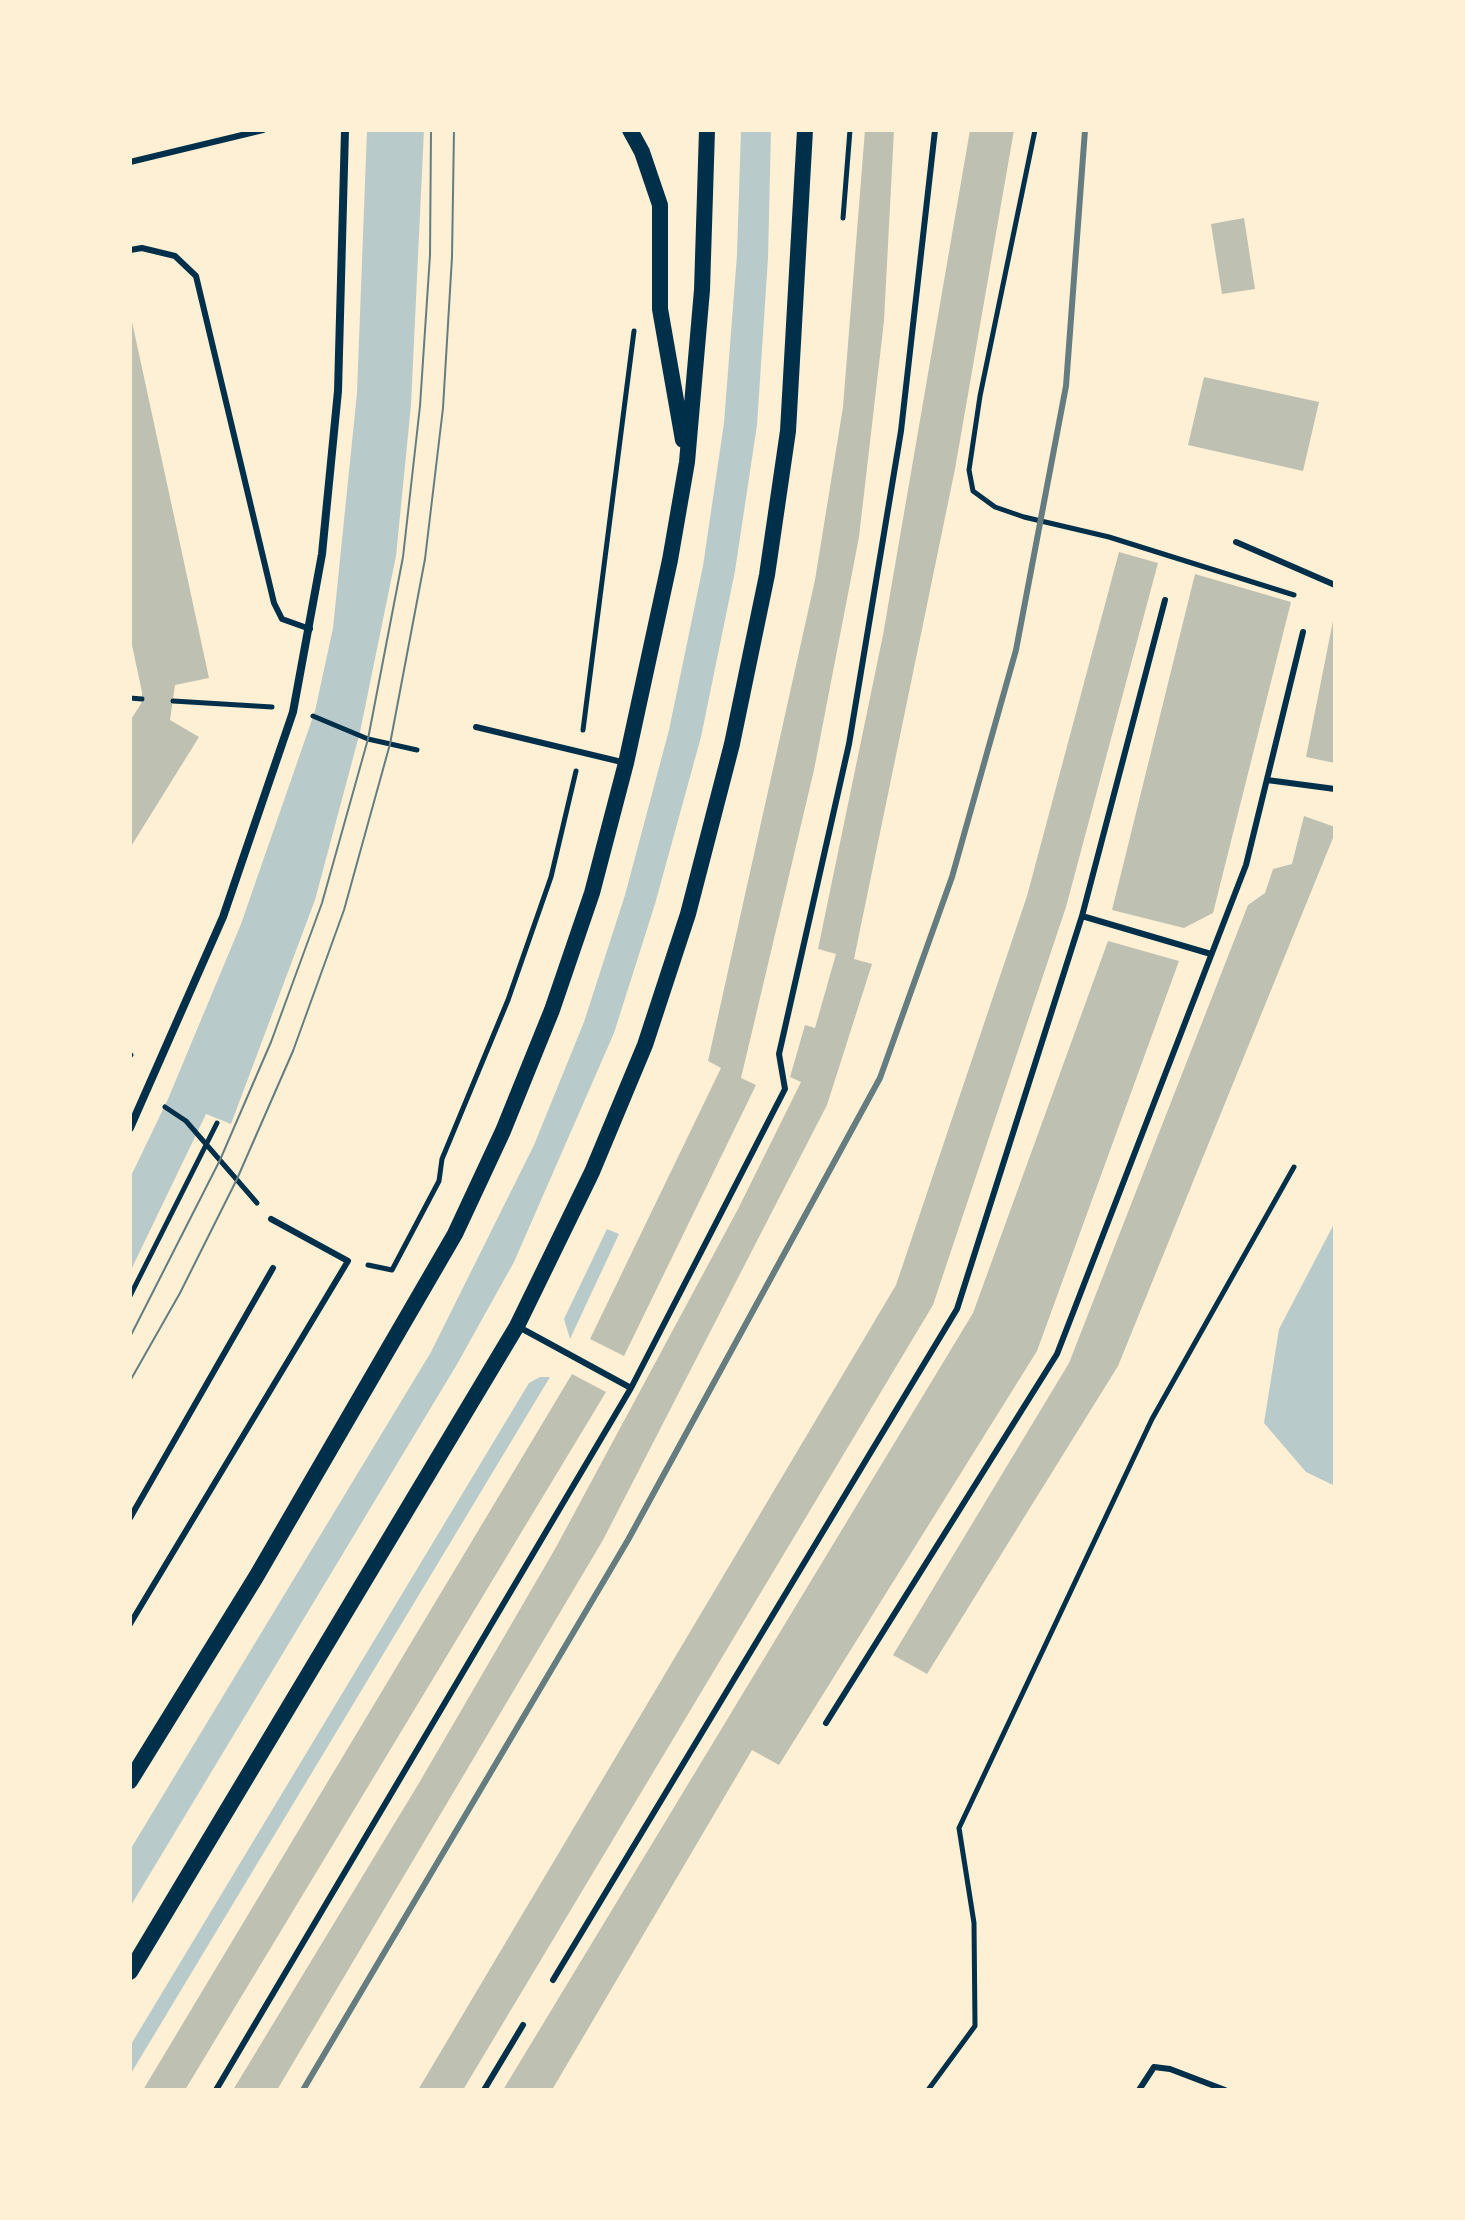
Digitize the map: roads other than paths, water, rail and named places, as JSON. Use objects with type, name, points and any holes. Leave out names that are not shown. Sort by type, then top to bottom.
[{"type":"main road","points":[[630,130],[642,152],[660,205],[660,309],[687,462]]},
{"type":"main road","points":[[130,1781],[136,1758],[384,1360],[455,1234],[503,1131],[552,1010],[592,893],[626,763],[656,632],[687,462],[702,290],[707,130]]},
{"type":"main road","points":[[130,1972],[517,1326],[592,1172],[645,1045],[688,914],[732,744],[767,575],[788,431],[805,130]]},
{"type":"street","points":[[130,1128],[133,1115],[144,1097],[223,917],[293,712],[322,554],[338,391],[345,130]]},
{"type":"lane","points":[[130,162],[263,130]]},
{"type":"lane","points":[[216,2090],[631,1388],[785,1089],[779,1054],[849,744],[901,431],[935,130]]},
{"type":"lane","points":[[130,250],[142,248],[175,256],[196,276],[274,603],[282,619],[310,629]]},
{"type":"lane","points":[[1236,542],[1335,585]]},
{"type":"lane","points":[[553,1980],[957,1309],[1082,916],[1165,600]]},
{"type":"lane","points":[[826,1723],[1057,1354],[1246,865],[1303,632]]},
{"type":"lane","points":[[476,727],[626,763]]},
{"type":"lane","points":[[1267,780],[1335,789]]},
{"type":"lane","points":[[1082,916],[1211,954]]},
{"type":"lane","points":[[130,1624],[348,1261],[271,1219]]},
{"type":"lane","points":[[130,1518],[273,1268]]},
{"type":"lane","points":[[517,1326],[631,1388]]},
{"type":"lane","points":[[484,2090],[523,2025]]},
{"type":"lane","points":[[1139,2090],[1154,2067],[1170,2069],[1225,2090]]},
{"type":"tram line","points":[[130,1337],[220,1160],[271,1042],[322,903],[368,739],[403,557],[420,406],[430,255],[431,130]]},
{"type":"tram line","points":[[130,1381],[180,1293],[237,1179],[293,1051],[344,910],[390,744],[425,559],[443,408],[452,257],[454,130]]},
{"type":"railway","points":[[303,2090],[628,1540],[880,1078],[952,877],[1016,650],[1066,386],[1085,130]]}]
